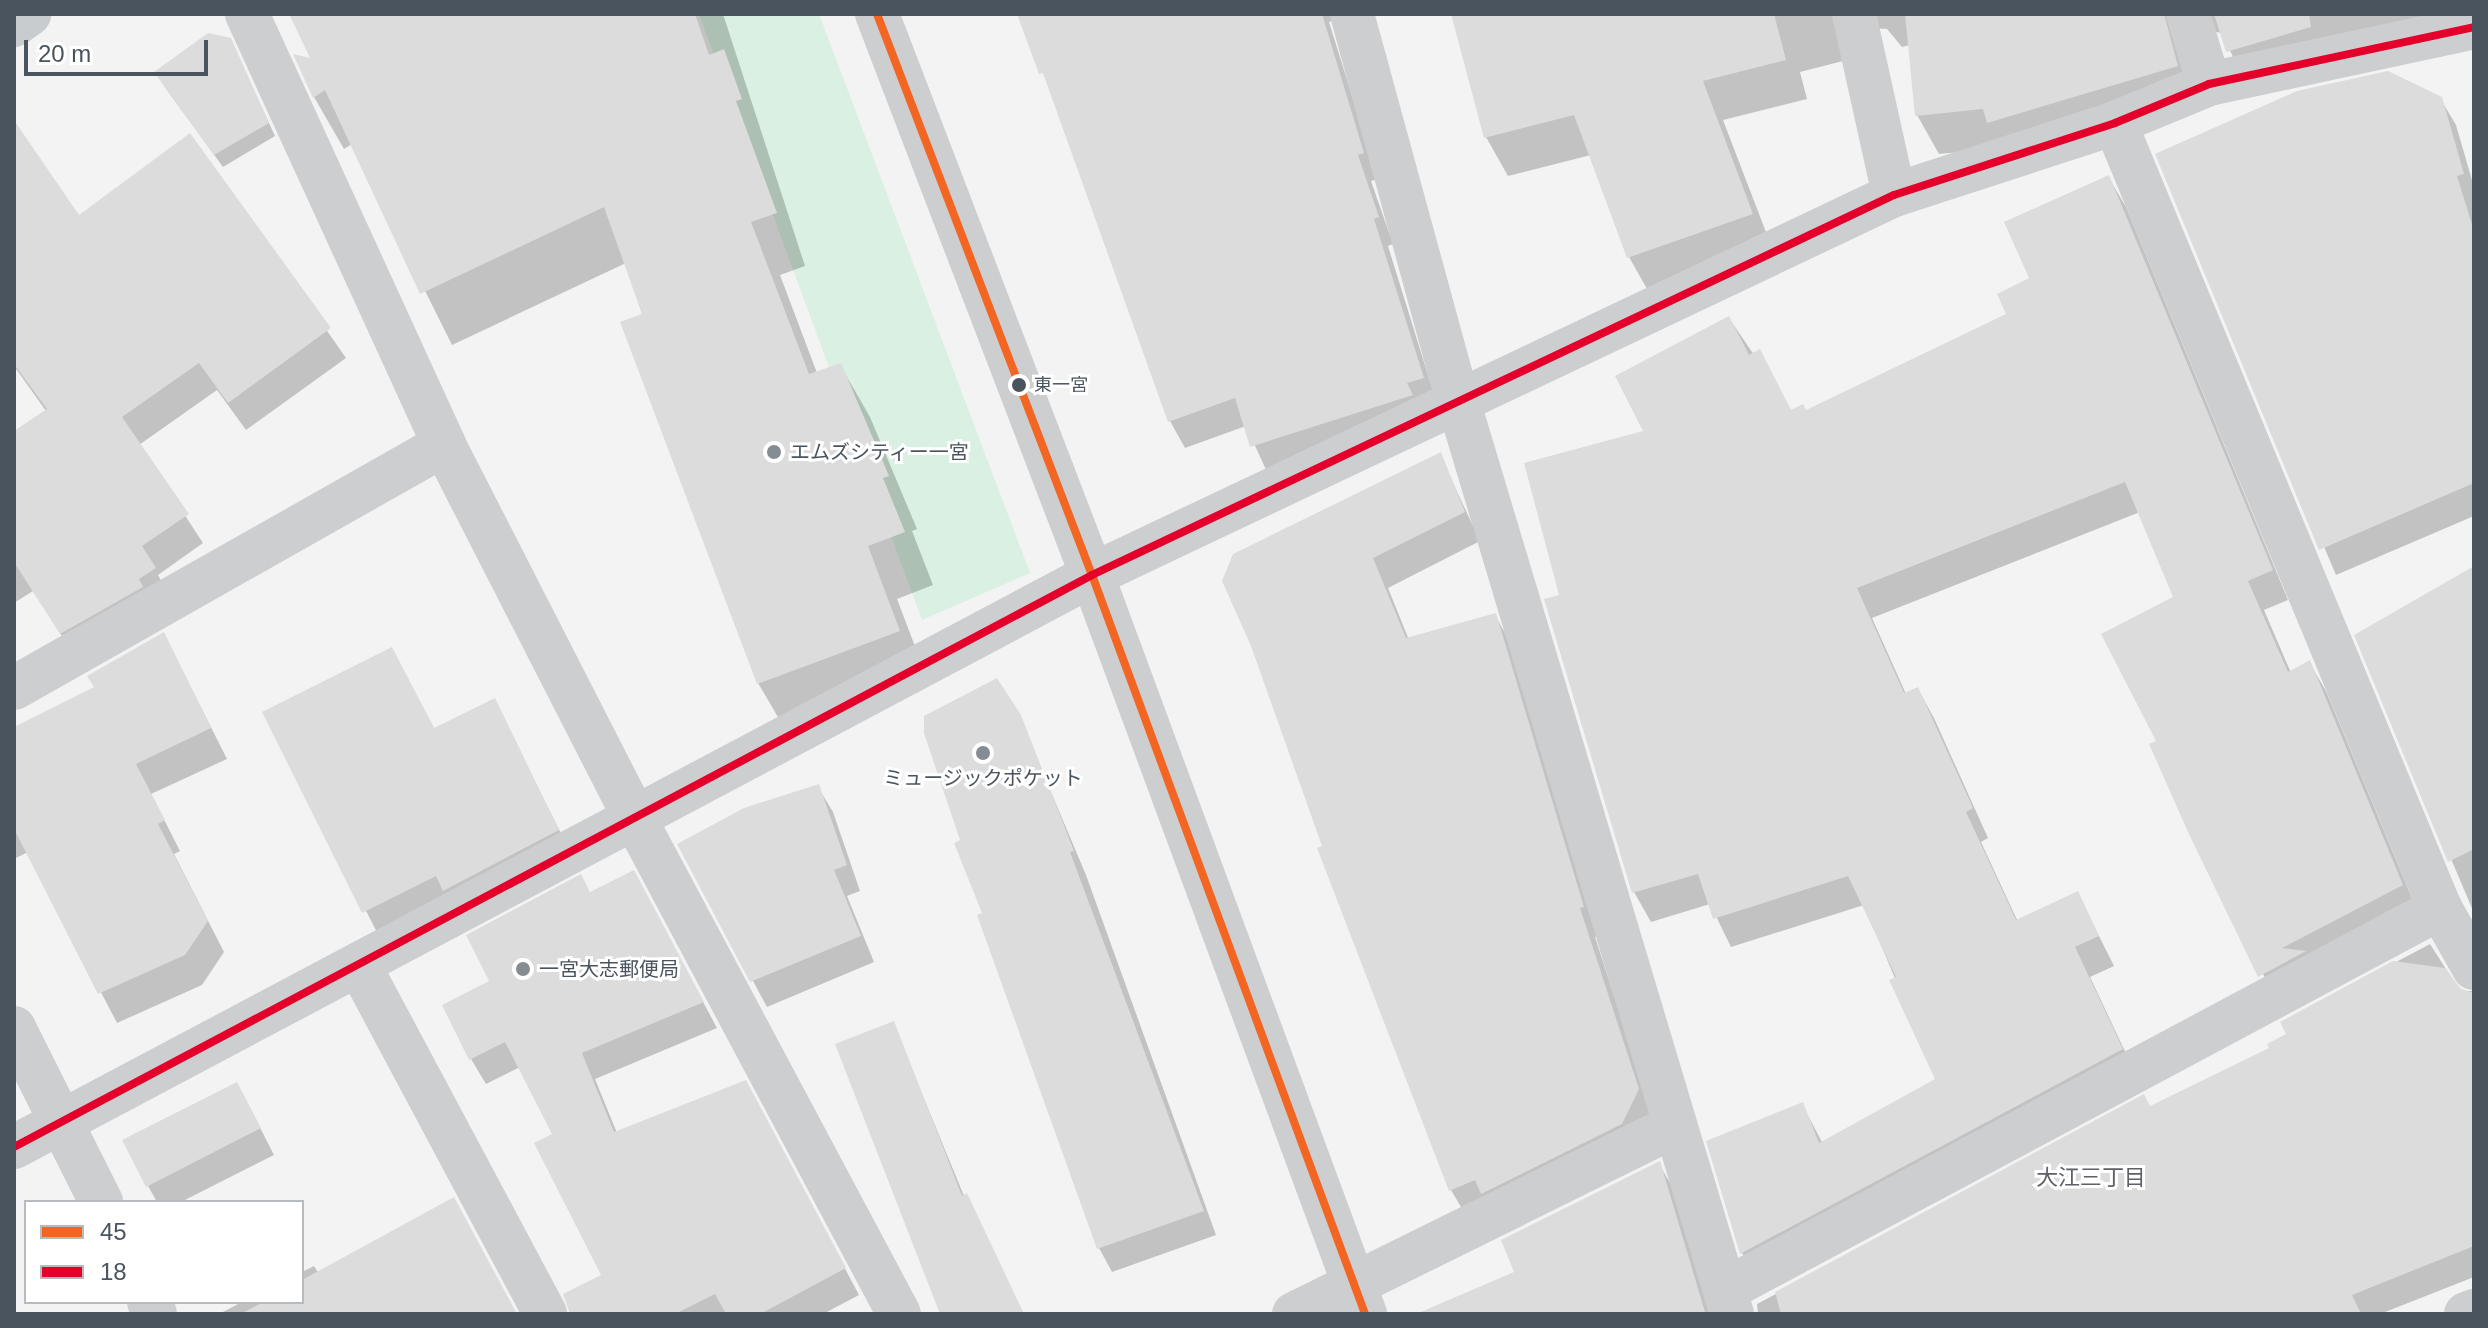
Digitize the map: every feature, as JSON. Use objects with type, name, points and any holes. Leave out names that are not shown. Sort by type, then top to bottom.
[{"type":"main road","points":[[14,25],[29,14]]},
{"type":"street","points":[[247,14],[444,445],[634,817],[899,1314]]},
{"type":"street","points":[[877,14],[1092,575],[1360,1300]]},
{"type":"street","points":[[1352,14],[1459,404],[1673,1127],[1729,1302],[2440,908]]},
{"type":"street","points":[[1854,14],[1894,195]]},
{"type":"street","points":[[2188,14],[2209,84]]},
{"type":"street","points":[[14,1147],[1092,575],[1459,404],[1894,195],[2115,123],[2209,84],[2474,27]]},
{"type":"street","points":[[2115,123],[2440,908],[2474,968]]},
{"type":"street","points":[[14,688],[444,445]]},
{"type":"street","points":[[359,965],[545,1314]]},
{"type":"street","points":[[14,1028],[100,1200]]},
{"type":"street","points":[[1294,1314],[1360,1300],[1673,1127]]},
{"type":"street","points":[[2466,1314],[2474,1311]]},
{"type":"green space","points":[[699,14],[819,14],[1030,573],[922,620]]},
{"type":"building","points":[[289,14],[695,14],[709,55],[724,49],[742,99],[736,101],[777,213],[751,222],[809,374],[841,363],[889,476],[883,478],[905,532],[868,546],[900,631],[757,684],[620,322],[642,314],[604,207],[420,294],[325,90],[313,98],[293,54],[310,58]]},
{"type":"building","points":[[1017,14],[1322,14],[1364,153],[1358,155],[1379,217],[1374,219],[1424,378],[1407,383],[1413,395],[1250,447],[1235,398],[1168,422],[1043,73],[1039,74]]},
{"type":"building","points":[[1451,14],[1774,14],[1786,60],[1703,81],[1753,214],[1627,258],[1574,115],[1484,138]]},
{"type":"building","points":[[1905,14],[2164,14],[2178,66],[1987,123],[1983,109],[1915,116]]},
{"type":"building","points":[[2214,14],[2309,14],[2311,27],[2226,52]]},
{"type":"building","points":[[208,33],[231,38],[269,123],[214,155],[154,72]]},
{"type":"building","points":[[2388,71],[2442,97],[2464,174],[2457,176],[2474,231],[2474,483],[2319,550],[2155,154],[2297,91]]},
{"type":"building","points":[[14,120],[79,215],[190,133],[331,328],[228,403],[199,363],[122,417],[189,514],[142,546],[156,568],[139,579],[143,587],[60,634],[14,562],[14,431],[47,409],[14,364]]},
{"type":"building","points":[[2109,175],[2273,570],[2248,581],[2288,672],[2310,660],[2403,885],[2282,948],[2306,951],[2258,977],[2149,744],[2156,741],[2101,634],[2173,597],[2125,482],[1857,588],[1904,693],[1918,687],[1973,808],[1966,812],[2016,920],[2078,891],[2099,936],[2075,947],[2123,1049],[1740,1254],[1706,1141],[1803,1102],[1819,1143],[1935,1079],[1889,980],[1896,977],[1848,876],[1713,919],[1698,874],[1632,893],[1544,599],[1559,595],[1524,463],[1643,431],[1615,376],[1729,316],[1749,355],[1760,349],[1791,410],[1803,404],[1806,410],[2006,314],[1997,294],[2029,278],[2004,222]]},
{"type":"building","points":[[1441,452],[1465,512],[1373,558],[1406,638],[1496,613],[1584,907],[1580,908],[1639,1089],[1622,1124],[1481,1194],[1475,1180],[1449,1191],[1317,848],[1322,846],[1251,646],[1222,581],[1233,554]]},
{"type":"building","points":[[2474,566],[2474,849],[2448,862],[2354,635]]},
{"type":"building","points":[[164,632],[211,728],[136,764],[165,820],[158,824],[208,921],[185,955],[98,994],[14,829],[14,727],[94,687],[87,676]]},
{"type":"building","points":[[392,647],[434,728],[495,698],[559,830],[443,891],[436,876],[362,913],[262,712]]},
{"type":"building","points":[[997,678],[1021,715],[1074,851],[1070,852],[1204,1211],[1097,1249],[977,915],[982,913],[954,843],[960,840],[924,733],[924,716]]},
{"type":"building","points":[[819,784],[847,865],[834,870],[861,936],[750,982],[677,844],[744,808]]},
{"type":"building","points":[[634,870],[704,1002],[582,1053],[614,1132],[746,1080],[846,1268],[760,1314],[726,1314],[715,1294],[675,1314],[570,1314],[563,1294],[601,1275],[534,1143],[552,1134],[505,1042],[469,1060],[442,1005],[489,981],[466,935],[581,874],[590,892]]},
{"type":"building","points":[[2393,961],[2445,968],[2461,989],[2474,993],[2474,1246],[2352,1295],[2361,1314],[1781,1314],[1775,1292],[2144,1094],[2150,1106],[2269,1048],[2267,1044],[2286,1034],[2280,1022]]},
{"type":"building","points":[[894,1021],[962,1196],[967,1193],[1024,1314],[940,1314],[835,1044]]},
{"type":"building","points":[[237,1082],[261,1128],[146,1187],[122,1140]]},
{"type":"building","points":[[1660,1161],[1705,1312],[1416,1314],[1514,1272],[1501,1240]]},
{"type":"building","points":[[454,1197],[517,1314],[241,1314],[259,1304],[304,1304],[304,1279]]},
{"type":"transit line","name":"45","points":[[877,14],[1092,575],[1365,1314]]},
{"type":"transit line","name":"18","points":[[14,1147],[1092,575],[1894,195],[2115,123],[2209,84],[2474,27]]},
{"type":"place","name":"東一宮","points":[[1019,385]]},
{"type":"place","name":"エムズシティー一宮","points":[[774,452]]},
{"type":"place","name":"ミュージックポケット","points":[[983,753]]},
{"type":"place","name":"一宮大志郵便局","points":[[523,969]]},
{"type":"district","name":"大江三丁目","points":[[2091,1178]]}]
